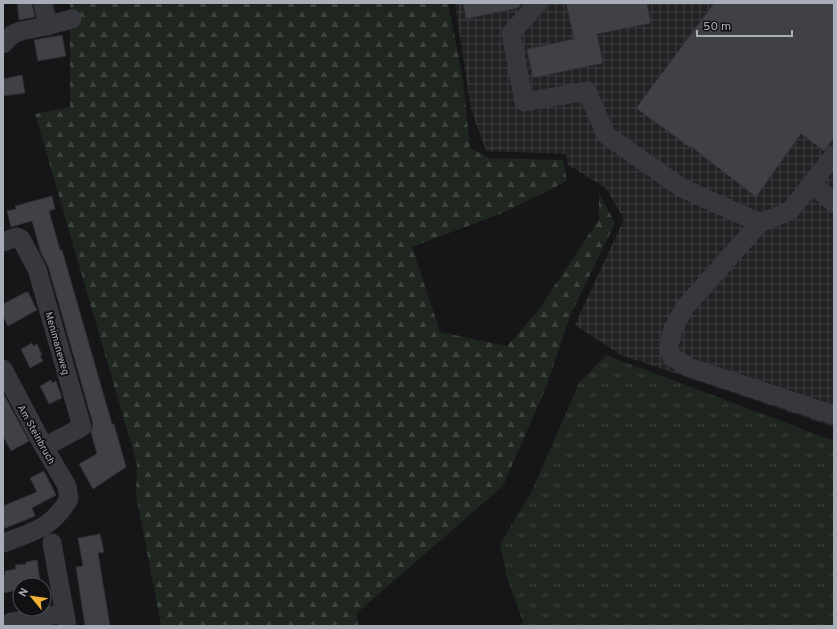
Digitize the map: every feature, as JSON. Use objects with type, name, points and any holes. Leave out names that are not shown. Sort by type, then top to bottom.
[{"type":"street","points":[[43,3],[48,26]]},
{"type":"street","points":[[538,3],[511,33],[524,102],[587,91],[606,136],[682,188],[760,223]]},
{"type":"street","points":[[3,44],[13,34],[21,30],[48,26],[72,19]]},
{"type":"street","points":[[834,155],[790,211],[760,223],[684,307],[673,329],[669,346],[671,356],[688,367],[834,415]]},
{"type":"street","points":[[812,184],[834,203]]},
{"type":"street","name":"Menimaneweg","points":[[3,242],[17,237],[21,239],[37,268],[82,427],[44,447]]},
{"type":"street","name":"Am Steinbruch","points":[[3,369],[44,447],[67,486],[69,499],[63,511],[51,522],[36,531],[3,543]]},
{"type":"street","points":[[11,626],[11,622],[66,620],[52,543]]},
{"type":"shaded area","points":[[455,3],[834,3],[834,427],[621,355],[575,325],[624,219],[606,188],[568,165],[566,154],[486,151],[471,109]]},
{"type":"green space","points":[[70,3],[448,3],[463,80],[470,148],[490,158],[563,160],[567,181],[505,212],[412,247],[440,332],[507,346],[537,312],[599,219],[599,193],[615,223],[570,316],[546,387],[503,486],[357,613],[358,626],[161,626],[136,494],[137,464],[35,114],[70,107]]},
{"type":"green space","points":[[606,355],[834,441],[834,626],[522,626],[523,622],[507,578],[500,544],[532,491],[579,383]]},
{"type":"building","points":[[17,3],[32,3],[35,17],[19,20]]},
{"type":"building","points":[[463,3],[521,3],[521,5],[518,8],[466,19]]},
{"type":"building","points":[[566,3],[647,3],[651,23],[597,34],[603,63],[533,78],[527,49],[574,39]]},
{"type":"building","points":[[714,3],[834,3],[834,138],[824,151],[801,134],[756,197],[690,146],[689,147],[636,108]]},
{"type":"building","points":[[62,35],[66,56],[38,61],[34,40]]},
{"type":"building","points":[[22,75],[25,93],[3,96],[3,79]]},
{"type":"building","points":[[52,196],[55,209],[49,211],[60,250],[62,250],[112,424],[114,424],[126,467],[93,489],[79,464],[97,454],[91,432],[93,424],[48,266],[41,253],[32,221],[11,227],[7,211],[16,209],[15,206]]},
{"type":"building","points":[[28,292],[37,310],[8,326],[3,316],[3,304]]},
{"type":"building","points":[[32,343],[33,346],[37,344],[43,361],[30,368],[21,349]]},
{"type":"building","points":[[51,380],[52,383],[56,381],[62,398],[49,404],[40,386]]},
{"type":"building","points":[[3,393],[29,441],[11,451],[3,436]]},
{"type":"building","points":[[44,471],[56,495],[32,508],[35,516],[3,529],[3,506],[37,492],[30,478]]},
{"type":"building","points":[[100,534],[104,552],[98,553],[110,626],[85,626],[76,567],[83,566],[78,538]]},
{"type":"building","points":[[37,560],[39,577],[12,577],[12,591],[3,593],[3,575],[5,575],[5,571],[16,569],[15,565],[26,564],[26,562]]}]
